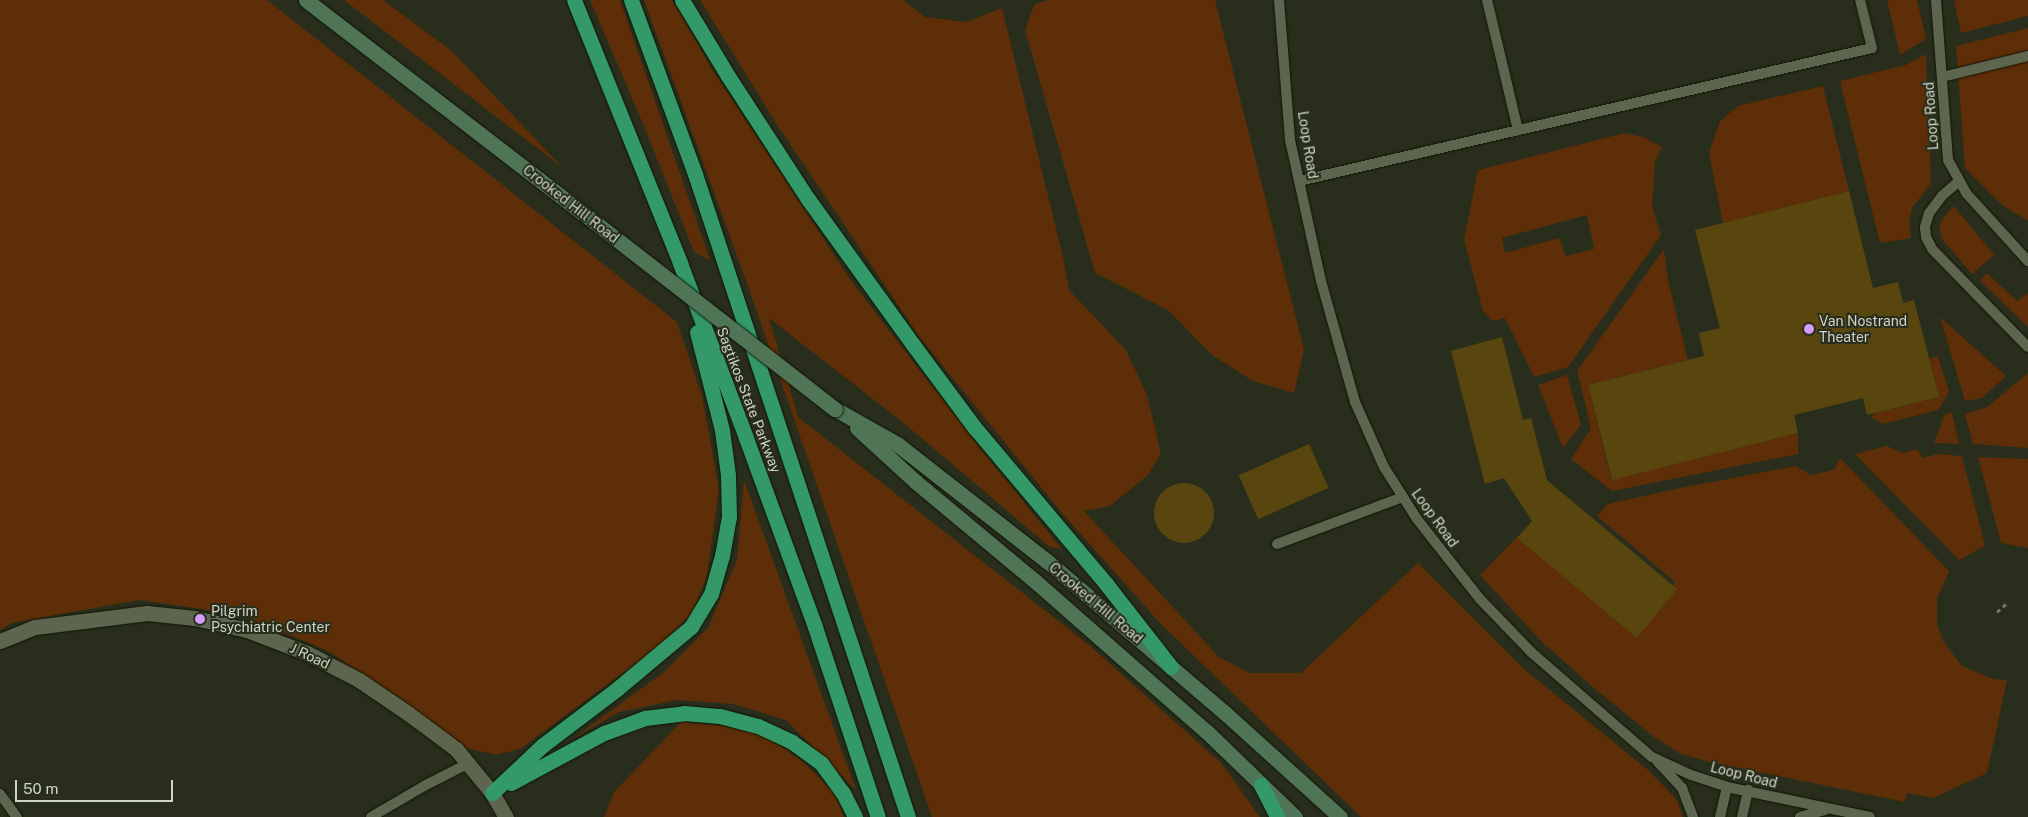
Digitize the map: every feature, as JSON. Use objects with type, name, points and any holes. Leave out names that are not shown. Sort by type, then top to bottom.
[{"type":"highway","name":"Sagtikos State Parkway","points":[[574,0],[680,263],[814,627],[878,817]]},
{"type":"highway","name":"Sagtikos State Parkway","points":[[631,0],[695,174],[908,817]]},
{"type":"highway","points":[[682,0],[728,76],[808,199],[903,331],[975,428],[1108,585],[1171,667]]},
{"type":"highway","points":[[492,793],[544,745],[618,688],[691,627],[711,594],[722,556],[729,517],[728,475],[722,430],[680,263]]},
{"type":"highway","points":[[492,793],[604,733],[645,718],[684,713],[720,716],[758,726],[792,742],[821,763],[843,793],[855,817]]},
{"type":"highway","points":[[1261,785],[1277,817]]},
{"type":"main road","name":"Crooked Hill Road","points":[[306,0],[835,408],[916,482],[998,549],[1192,719],[1295,817]]},
{"type":"main road","name":"Crooked Hill Road","points":[[835,408],[897,444],[972,502],[1171,667],[1340,817]]},
{"type":"street","name":"J Road","points":[[0,641],[35,627],[147,613],[195,618],[247,630],[307,653],[359,680],[456,749],[492,793],[506,817]]},
{"type":"lane","name":"Loop Road","points":[[1279,0],[1290,140],[1321,280],[1355,402],[1384,467],[1417,519],[1480,599],[1532,652],[1652,757],[1691,775],[1727,787],[1870,817]]},
{"type":"lane","points":[[1487,0],[1518,130]]},
{"type":"lane","points":[[1299,181],[1872,48],[1860,0]]},
{"type":"lane","name":"Loop Road","points":[[1936,0],[1948,160],[1958,182],[2028,261]]},
{"type":"lane","points":[[1942,77],[2028,56]]},
{"type":"lane","points":[[1958,182],[1942,196],[1928,214],[1924,227],[1926,237],[1932,249],[2028,347]]},
{"type":"lane","points":[[1277,544],[1403,497]]},
{"type":"lane","points":[[1652,757],[1682,788],[1693,817]]},
{"type":"lane","points":[[371,817],[424,786],[467,764]]},
{"type":"lane","points":[[1720,817],[1727,787]]},
{"type":"lane","points":[[1742,817],[1748,790]]},
{"type":"lane","points":[[0,794],[17,817]]},
{"type":"lane","points":[[1800,817],[1830,809]]},
{"type":"path","points":[[1996,612],[2007,602]]},
{"type":"shaded area","points":[[0,0],[267,0],[677,322],[702,396],[719,489],[707,576],[692,613],[658,647],[520,749],[496,755],[466,748],[330,652],[242,615],[139,600],[12,623],[0,630]]},
{"type":"shaded area","points":[[344,0],[383,0],[452,51],[563,168]]},
{"type":"shaded area","points":[[590,0],[620,0],[710,260],[694,252],[641,119]]},
{"type":"shaded area","points":[[644,0],[672,0],[713,71],[852,282],[978,446],[1062,549],[1050,547],[906,425],[769,318],[798,417],[1089,645],[1221,763],[1260,817],[932,817],[743,272]]},
{"type":"shaded area","points":[[700,0],[903,0],[925,17],[966,22],[1002,8],[1063,257],[1069,290],[1126,350],[1147,395],[1161,453],[1148,475],[1110,506],[1084,511],[1219,657],[1250,673],[1301,673],[1418,563],[1524,669],[1648,770],[1677,800],[1683,817],[1361,817],[1161,624],[1062,513],[921,339],[778,126]]},
{"type":"shaded area","points":[[1047,0],[1215,0],[1304,350],[1294,393],[1253,381],[1212,355],[1168,310],[1095,273],[1025,30],[1034,5]]},
{"type":"shaded area","points":[[1887,0],[1917,0],[1926,39],[1900,55]]},
{"type":"shaded area","points":[[1954,0],[2028,0],[2028,16],[1961,33]]},
{"type":"shaded area","points":[[2028,28],[2028,221],[2002,205],[1965,168],[1956,46]]},
{"type":"shaded area","points":[[1926,54],[1931,183],[1912,208],[1909,222],[1911,238],[1880,243],[1840,81],[1906,65]]},
{"type":"shaded area","points":[[1823,86],[1849,191],[1723,223],[1709,153],[1720,121],[1738,106]]},
{"type":"shaded area","points":[[1625,133],[1643,137],[1662,147],[1655,162],[1652,206],[1661,235],[1568,367],[1534,377],[1505,318],[1493,321],[1483,311],[1464,240],[1478,170]],"holes":[[[1587,215],[1594,249],[1566,256],[1559,238],[1505,253],[1502,238]]]},
{"type":"shaded area","points":[[1954,206],[1994,255],[1972,274],[1942,239],[1939,228],[1943,218]]},
{"type":"shaded area","points":[[1664,249],[1668,280],[1688,360],[1588,385],[1611,479],[1798,433],[1798,454],[1612,491],[1571,459],[1591,428],[1577,371]]},
{"type":"shaded area","points":[[1987,273],[2017,301],[2028,293],[2028,327],[1980,280]]},
{"type":"shaded area","points":[[1940,317],[2006,376],[1982,398],[1965,401]]},
{"type":"shaded area","points":[[1938,356],[1949,392],[1938,410],[1883,424],[1871,417],[1876,413],[1939,397],[1929,359]]},
{"type":"shaded area","points":[[2028,373],[2028,448],[1973,444],[1965,414],[1987,407]]},
{"type":"shaded area","points":[[1567,375],[1581,425],[1563,448],[1538,385]]},
{"type":"shaded area","points":[[1952,413],[1959,444],[1934,443],[1945,414]]},
{"type":"shaded area","points":[[1887,446],[1903,453],[1917,449],[1923,458],[1937,454],[1962,456],[1985,546],[1959,560],[1855,454]]},
{"type":"shaded area","points":[[1978,457],[2028,459],[2028,548],[2001,543]]},
{"type":"shaded area","points":[[1840,458],[1949,571],[1937,599],[1937,623],[1943,641],[1962,666],[1993,679],[2007,680],[1987,773],[1933,798],[1907,793],[1905,802],[1710,762],[1681,754],[1654,737],[1542,642],[1480,575],[1519,535],[1636,632],[1675,582],[1597,516],[1608,504],[1796,466],[1811,475],[1834,470]]},
{"type":"shaded area","points":[[744,480],[856,790],[786,720],[733,704],[677,700],[619,712],[571,740],[664,672],[708,628],[737,560]]},
{"type":"shaded area","points":[[681,722],[724,726],[766,736],[802,761],[834,792],[844,817],[604,817],[614,792]]},
{"type":"building","points":[[1849,191],[1873,288],[1898,282],[1903,303],[1914,300],[1939,397],[1867,415],[1863,398],[1794,415],[1798,433],[1612,480],[1588,385],[1704,356],[1699,333],[1720,328],[1695,230]]},
{"type":"building","points":[[1502,337],[1523,420],[1531,418],[1547,480],[1677,589],[1637,638],[1517,538],[1532,521],[1504,478],[1485,484],[1451,351]]},
{"type":"building","points":[[1309,444],[1329,488],[1258,519],[1239,475]]},
{"type":"building","points":[[1184,483],[1196,485],[1209,496],[1214,513],[1212,525],[1201,538],[1184,543],[1172,541],[1159,530],[1154,513],[1156,501],[1167,488]]},
{"type":"place","name":"Van Nostrand Theater","points":[[1809,329]]},
{"type":"place","name":"Pilgrim Psychiatric Center","points":[[200,619]]}]
